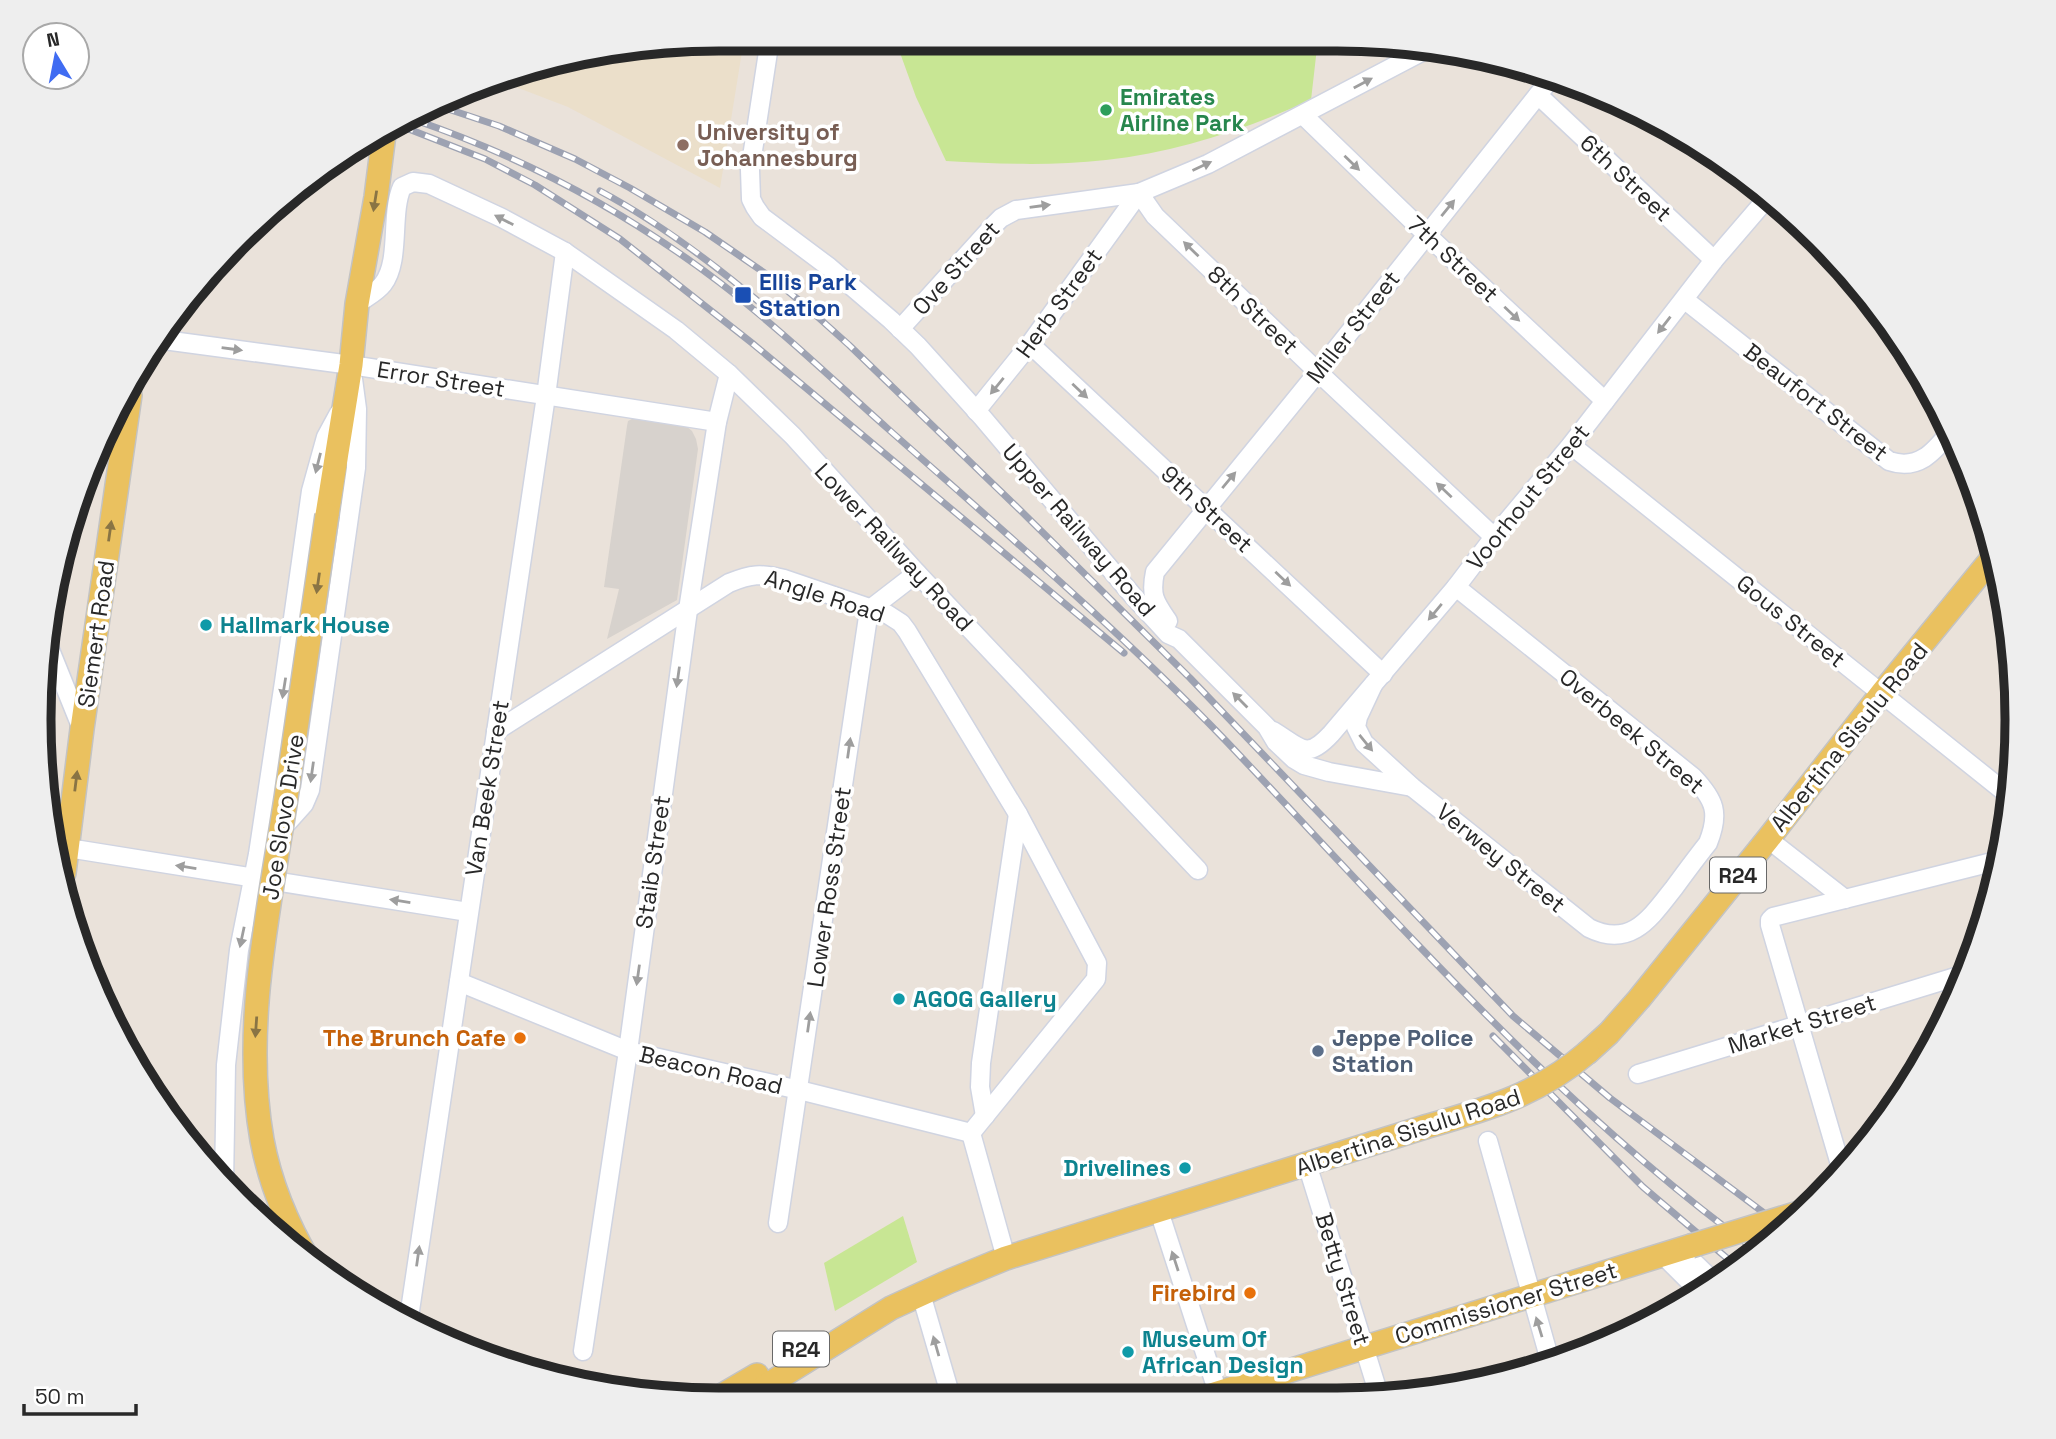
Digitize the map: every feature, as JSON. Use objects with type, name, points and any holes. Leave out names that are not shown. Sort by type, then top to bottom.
[{"type":"main road","name":"Joe Slovo Drive","points":[[297,1237],[284,1212],[262,1143],[257,1105],[255,1034],[259,980],[383,141]]},
{"type":"main road","name":"Siemert Road","points":[[63,847],[128,408]]},
{"type":"main road","name":"Albertina Sisulu Road","points":[[763,1388],[891,1308],[1006,1258],[1478,1112],[1531,1091],[1559,1075],[1609,1033],[1631,1007],[1986,565]]},
{"type":"main road","name":"Commissioner Street","points":[[1237,1388],[1781,1218]]},
{"type":"main road","name":"Albertina Sisulu Road","points":[[735,1388],[840,1326],[862,1315],[891,1308]]},
{"type":"street","points":[[768,51],[750,170],[751,199],[762,217],[829,267],[901,329]]},
{"type":"street","name":"Ove Street","points":[[901,329],[994,225],[1007,214],[1033,206],[1139,193],[1208,164],[1415,55]]},
{"type":"street","name":"Miller Street","points":[[1155,572],[1543,88]]},
{"type":"street","name":"6th Street","points":[[1543,88],[1714,260]]},
{"type":"street","name":"7th Street","points":[[1303,115],[1605,401]]},
{"type":"street","name":"Lower Railway Road","points":[[357,304],[382,285],[389,273],[400,191],[413,182],[429,184],[502,218],[565,252],[676,330],[729,374],[793,436],[917,573],[1198,870]]},
{"type":"street","name":"Herb Street","points":[[979,414],[1139,193]]},
{"type":"street","name":"8th Street","points":[[1139,193],[1156,216],[1494,537]]},
{"type":"street","name":"Voorhout Street","points":[[1267,727],[1303,749],[1318,748],[1456,587],[1571,445],[1714,260],[1762,204]]},
{"type":"street","name":"Van Beek Street","points":[[410,1312],[565,252]]},
{"type":"street","name":"Beaufort Street","points":[[1685,300],[1889,461],[1909,464],[1925,458],[1943,440]]},
{"type":"street","name":"Upper Railway Road","points":[[901,329],[979,414],[1134,597],[1168,634],[1179,639]]},
{"type":"street","name":"Error Street","points":[[168,341],[351,365],[717,422]]},
{"type":"street","name":"9th Street","points":[[1030,344],[1206,508],[1378,679]]},
{"type":"street","points":[[258,854],[300,810],[310,790],[356,468],[357,409],[351,365]]},
{"type":"street","name":"Staib Street","points":[[583,1351],[628,1051],[688,610],[717,422],[729,374]]},
{"type":"street","points":[[224,1168],[226,1065],[239,950],[258,854],[285,682],[311,491],[326,438],[345,401]]},
{"type":"street","name":"Upper Railway Road","points":[[979,414],[999,427],[1124,572],[1135,577],[1155,572]]},
{"type":"street","name":"Gous Street","points":[[1571,445],[2002,789]]},
{"type":"street","name":"Upper Railway Road","points":[[1155,572],[1152,586],[1155,602],[1179,639],[1267,727],[1285,752],[1304,765]]},
{"type":"street","points":[[869,610],[917,573]]},
{"type":"street","name":"Angle Road","points":[[496,731],[729,583],[755,574],[784,579],[894,618],[907,631],[1018,814],[1097,963],[1096,979],[1088,990],[985,1116]]},
{"type":"street","name":"Overbeek Street","points":[[1456,587],[1693,777],[1708,792],[1713,802],[1714,823],[1708,843],[1651,916],[1635,930],[1620,934],[1600,934],[1589,928]]},
{"type":"street","name":"Lower Ross Street","points":[[778,1223],[869,610]]},
{"type":"street","points":[[54,659],[82,729]]},
{"type":"street","name":"Verwey Street","points":[[1378,679],[1356,727],[1364,743],[1412,787],[1589,928]]},
{"type":"street","name":"Verwey Street","points":[[1304,765],[1412,787]]},
{"type":"street","points":[[1006,1258],[971,1133],[985,1116],[980,1087],[981,1063],[1018,814]]},
{"type":"street","points":[[1768,838],[1845,899]]},
{"type":"street","points":[[64,850],[254,877],[468,912]]},
{"type":"street","points":[[1839,1159],[1798,1025],[1770,920],[1773,917],[1989,862]]},
{"type":"street","name":"Market Street","points":[[1638,1074],[1953,978]]},
{"type":"street","name":"Beacon Road","points":[[458,982],[628,1051],[971,1133]]},
{"type":"street","points":[[1488,1142],[1548,1354]]},
{"type":"street","name":"Betty Street","points":[[1307,1164],[1377,1387]]},
{"type":"street","points":[[1159,1211],[1213,1388]]},
{"type":"street","points":[[1678,1250],[1708,1276]]},
{"type":"street","points":[[1678,1250],[1695,1284]]},
{"type":"street","points":[[921,1294],[948,1388]]},
{"type":"shaded area","name":"University of Johannesburg","points":[[742,51],[720,188],[568,107],[510,85],[632,56]]},
{"type":"shaded area","points":[[634,418],[686,426],[692,431],[698,449],[677,600],[607,639],[619,589],[604,587],[627,426],[628,421]]},
{"type":"green space","name":"Emirates Airline Park","points":[[899,51],[1317,51],[1311,100],[1211,138],[1133,156],[1086,162],[1026,164],[946,161],[916,97]]},
{"type":"green space","points":[[903,1216],[917,1262],[835,1311],[824,1263]]},
{"type":"railway","points":[[448,109],[499,126],[575,159],[630,188],[705,232],[772,278],[801,302],[1021,511],[1190,678],[1513,1016],[1610,1098],[1777,1222]]},
{"type":"railway","points":[[420,122],[496,151],[611,210],[684,256],[762,317],[1060,581],[1144,660],[1226,741],[1416,942],[1546,1073],[1613,1135],[1750,1245]]},
{"type":"railway","points":[[407,129],[485,159],[535,185],[620,239],[752,343],[1124,653]]},
{"type":"railway","points":[[600,191],[689,247],[771,312]]},
{"type":"railway","points":[[1493,1036],[1643,1187],[1730,1260]]},
{"type":"place","name":"Emirates Airline Park","points":[[1106,110]]},
{"type":"place","name":"University of Johannesburg","points":[[683,145]]},
{"type":"place","name":"Ellis Park Station","points":[[743,295]]},
{"type":"place","name":"Hallmark House","points":[[206,625]]},
{"type":"place","name":"AGOG Gallery","points":[[899,999]]},
{"type":"place","name":"The Brunch Cafe","points":[[520,1038]]},
{"type":"place","name":"Jeppe Police Station","points":[[1318,1051]]},
{"type":"place","name":"Drivelines","points":[[1185,1168]]},
{"type":"place","name":"Firebird","points":[[1250,1293]]},
{"type":"place","name":"Museum Of African Design","points":[[1128,1352]]}]
